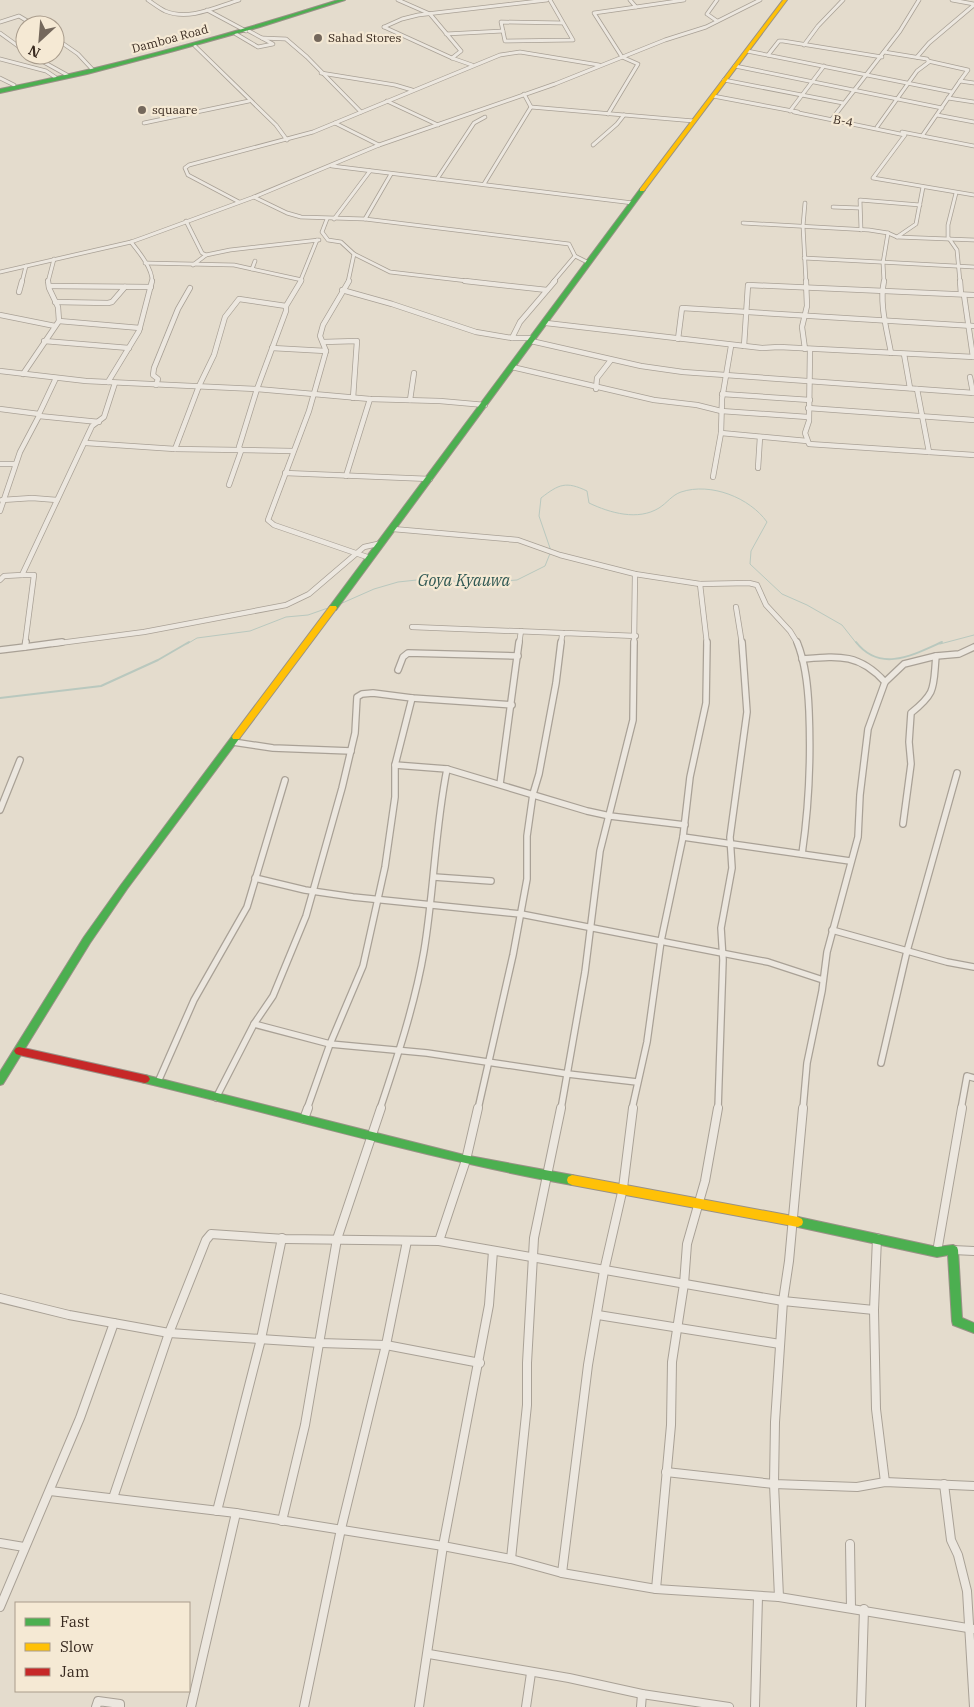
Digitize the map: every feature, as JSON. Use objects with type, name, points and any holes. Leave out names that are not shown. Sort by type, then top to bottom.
[{"type":"main road","name":"Damboa Road","points":[[0,89],[113,67],[195,46],[243,32],[335,0]]},
{"type":"main road","points":[[1,1077],[87,940],[785,0]]},
{"type":"main road","name":"Damboa Road","points":[[0,89],[67,75],[243,32]]},
{"type":"main road","points":[[19,1051],[158,1082],[372,1138],[466,1160],[547,1176],[623,1188],[877,1238],[937,1252],[954,1250],[957,1321],[974,1328]]},
{"type":"street","points":[[148,0],[170,12],[187,13],[207,10],[239,0]]},
{"type":"street","points":[[398,0],[430,14],[461,52],[452,58]]},
{"type":"street","points":[[524,0],[528,2]]},
{"type":"street","points":[[472,65],[452,58],[384,27],[404,18],[548,0],[563,22],[573,40],[505,41],[501,22],[563,22]]},
{"type":"street","points":[[630,0],[636,6]]},
{"type":"street","points":[[608,114],[638,64],[622,57],[594,13],[684,0]]},
{"type":"street","points":[[716,0],[707,14],[717,21]]},
{"type":"street","points":[[0,272],[131,242],[254,197],[379,145],[524,94],[717,21],[760,0]]},
{"type":"street","points":[[804,45],[818,26],[843,0]]},
{"type":"street","points":[[832,119],[882,57],[919,0]]},
{"type":"street","points":[[952,0],[974,4]]},
{"type":"street","points":[[917,57],[929,43],[974,4]]},
{"type":"street","points":[[207,10],[243,32],[258,47],[272,44],[262,38],[243,32]]},
{"type":"street","points":[[0,22],[15,17]]},
{"type":"street","points":[[446,34],[503,31]]},
{"type":"street","points":[[0,33],[15,43]]},
{"type":"street","points":[[262,38],[286,39],[307,57],[361,112]]},
{"type":"street","points":[[768,55],[779,41],[882,57]]},
{"type":"street","points":[[65,45],[78,54],[92,69]]},
{"type":"street","points":[[195,46],[276,126],[287,140]]},
{"type":"street","points":[[747,51],[952,92]]},
{"type":"street","points":[[239,202],[188,175],[185,172],[185,168],[189,165],[287,140],[335,123],[472,65],[511,52],[601,65]]},
{"type":"street","points":[[884,52],[917,57],[968,70],[922,136]]},
{"type":"street","points":[[0,59],[46,71],[55,77]]},
{"type":"street","points":[[877,128],[917,71],[928,61]]},
{"type":"street","points":[[49,65],[67,75]]},
{"type":"street","points":[[735,66],[856,89],[942,108]]},
{"type":"street","points":[[824,66],[794,102],[792,111],[905,135],[873,178],[974,195]]},
{"type":"street","points":[[321,73],[396,85],[412,90]]},
{"type":"street","points":[[0,78],[14,85]]},
{"type":"street","points":[[724,80],[843,103]]},
{"type":"street","points":[[960,81],[974,83]]},
{"type":"street","points":[[524,94],[531,107]]},
{"type":"street","name":"B-4","points":[[713,96],[974,146]]},
{"type":"street","points":[[948,98],[974,102]]},
{"type":"street","points":[[144,123],[249,101]]},
{"type":"street","points":[[387,101],[438,124]]},
{"type":"street","points":[[531,107],[694,121]]},
{"type":"street","points":[[484,184],[531,107]]},
{"type":"street","points":[[437,179],[474,123],[486,117],[474,112]]},
{"type":"street","points":[[592,145],[617,124],[624,115]]},
{"type":"street","points":[[936,115],[974,122]]},
{"type":"street","points":[[335,123],[379,145]]},
{"type":"street","points":[[330,165],[633,203]]},
{"type":"street","points":[[334,219],[370,171]]},
{"type":"street","points":[[365,219],[391,174]]},
{"type":"street","points":[[897,237],[916,224],[923,187]]},
{"type":"street","points":[[546,323],[731,346],[974,357],[958,266],[957,250],[948,237],[948,225],[956,193]]},
{"type":"street","points":[[254,197],[287,213],[327,219],[365,219],[569,244],[575,256],[589,263]]},
{"type":"street","points":[[861,230],[860,200],[920,205]]},
{"type":"street","points":[[806,203],[803,226],[807,306],[802,316],[802,334],[808,349],[810,400],[805,433],[808,444],[974,456]]},
{"type":"street","points":[[833,207],[859,208]]},
{"type":"street","points":[[327,219],[322,232],[328,240]]},
{"type":"street","points":[[186,221],[202,254],[206,256]]},
{"type":"street","points":[[743,223],[861,230],[888,233],[897,237],[974,240]]},
{"type":"street","points":[[888,233],[883,264],[885,278],[882,291],[891,353]]},
{"type":"street","points":[[229,485],[241,451],[240,447],[257,389],[286,311],[286,306],[302,280],[317,240]]},
{"type":"street","points":[[193,265],[206,256],[230,250],[328,240],[341,242],[354,254],[390,272],[547,290]]},
{"type":"street","points":[[108,382],[140,328],[151,287],[152,277],[131,242]]},
{"type":"street","points":[[354,254],[350,278],[323,325],[320,336],[326,351],[314,395],[268,520],[274,525],[370,558]]},
{"type":"street","points":[[512,338],[520,322],[575,256]]},
{"type":"street","points":[[804,258],[883,264],[974,267]]},
{"type":"street","points":[[23,374],[59,321],[60,313],[49,286],[54,259]]},
{"type":"street","points":[[252,269],[255,261]]},
{"type":"street","points":[[145,263],[234,265],[302,280]]},
{"type":"street","points":[[18,292],[26,266]]},
{"type":"street","points":[[744,346],[748,285],[974,295]]},
{"type":"street","points":[[49,286],[151,287]]},
{"type":"street","points":[[55,302],[112,302],[125,286]]},
{"type":"street","points":[[156,385],[158,379],[153,375],[154,368],[178,309],[190,288]]},
{"type":"street","points":[[342,290],[401,306],[466,329],[501,338],[532,340],[640,366],[726,376],[809,380],[973,393],[970,377]]},
{"type":"street","points":[[175,449],[199,386],[214,355],[225,317],[238,300],[286,306]]},
{"type":"street","points":[[678,339],[682,308],[974,326]]},
{"type":"street","points":[[0,315],[55,326]]},
{"type":"street","points":[[59,321],[140,328]]},
{"type":"street","points":[[44,341],[129,348]]},
{"type":"street","points":[[323,342],[357,341],[353,398]]},
{"type":"street","points":[[713,477],[721,433],[722,394],[731,346]]},
{"type":"street","points":[[272,348],[326,351]]},
{"type":"street","points":[[904,354],[910,388]]},
{"type":"street","points":[[596,389],[597,378],[611,360]]},
{"type":"street","points":[[512,367],[596,389],[679,404],[715,408],[722,411],[808,417]]},
{"type":"street","points":[[0,371],[115,383],[257,389],[353,398],[485,405]]},
{"type":"street","points":[[410,400],[414,373]]},
{"type":"street","points":[[0,511],[2,500],[27,436],[56,378]]},
{"type":"street","points":[[22,574],[86,443],[92,426],[104,417],[115,383]]},
{"type":"street","points":[[917,389],[924,417],[929,452]]},
{"type":"street","points":[[722,394],[810,400]]},
{"type":"street","points":[[346,476],[356,436],[362,425],[370,399]]},
{"type":"street","points":[[808,408],[974,420]]},
{"type":"street","points":[[0,409],[99,422]]},
{"type":"street","points":[[721,433],[807,441]]},
{"type":"street","points":[[758,468],[760,437]]},
{"type":"street","points":[[86,443],[175,449],[293,451]]},
{"type":"street","points":[[0,464],[16,464]]},
{"type":"street","points":[[286,473],[430,479]]},
{"type":"street","points":[[2,500],[32,498],[57,500]]},
{"type":"street","points":[[393,529],[518,540],[560,556],[635,574],[700,584],[749,583],[757,585],[766,605],[790,631],[798,644],[807,678],[811,750],[806,827],[802,854]]},
{"type":"street","points":[[0,650],[144,632],[286,605],[309,594],[364,546],[382,543]]},
{"type":"street","points":[[511,1559],[527,1405],[527,1363],[534,1238],[568,1074],[591,928],[600,851],[633,720],[636,636],[635,574]]},
{"type":"street","points":[[0,580],[4,576],[34,575],[25,647]]},
{"type":"street","points":[[562,1573],[588,1365],[604,1271],[623,1188],[627,1143],[647,1042],[661,941],[683,837],[690,777],[706,703],[707,645],[700,584]]},
{"type":"street","points":[[656,1589],[671,1425],[672,1362],[684,1284],[687,1244],[697,1203],[705,1181],[718,1107],[721,928],[732,868],[730,845],[734,799],[747,712],[744,654],[736,608]]},
{"type":"street","points":[[412,626],[636,636]]},
{"type":"street","points":[[500,784],[521,631]]},
{"type":"street","points":[[438,1241],[466,1160],[490,1062],[527,879],[527,836],[533,794],[539,774],[563,633]]},
{"type":"street","points":[[779,1597],[774,1484],[775,1422],[782,1301],[789,1261],[807,1063],[832,930],[858,837],[860,795],[868,729],[884,682],[904,664],[936,656],[959,654],[974,648]]},
{"type":"street","points":[[398,670],[404,657],[408,654],[518,656]]},
{"type":"street","points":[[903,824],[911,764],[909,742],[911,713],[928,699],[933,687],[936,656]]},
{"type":"street","points":[[802,659],[842,657],[861,660],[874,668],[884,682]]},
{"type":"street","points":[[216,1098],[254,1024],[273,996],[306,916],[355,733],[357,697],[362,694],[373,693],[412,698],[512,705]]},
{"type":"street","points":[[304,1119],[330,1044],[363,966],[379,899],[395,797],[395,765],[412,698]]},
{"type":"street","points":[[233,742],[273,748],[350,751]]},
{"type":"street","points":[[0,810],[20,760]]},
{"type":"street","points":[[395,765],[447,769],[587,811],[610,816],[684,825]]},
{"type":"street","points":[[282,1521],[305,1425],[337,1239],[400,1050],[424,953],[431,905],[439,820],[447,769]]},
{"type":"street","points":[[881,1062],[907,951],[957,773]]},
{"type":"street","points":[[158,1082],[194,1000],[247,907],[285,780]]},
{"type":"street","points":[[683,837],[850,861]]},
{"type":"street","points":[[434,877],[491,881]]},
{"type":"street","points":[[255,878],[313,892],[520,914],[768,962],[823,980]]},
{"type":"street","points":[[832,930],[892,945],[947,962],[974,966]]},
{"type":"street","points":[[254,1024],[330,1044],[400,1050],[638,1082]]},
{"type":"street","points":[[937,1252],[967,1076],[974,1078]]},
{"type":"street","points":[[113,1498],[169,1333],[206,1240],[211,1234],[282,1238],[438,1241],[782,1301],[874,1310]]},
{"type":"street","points":[[217,1511],[261,1338],[282,1238]]},
{"type":"street","points":[[877,1238],[874,1310],[876,1409],[885,1482]]},
{"type":"street","points":[[304,1707],[341,1529],[386,1345],[407,1241]]},
{"type":"street","points":[[954,1250],[974,1250]]},
{"type":"street","points":[[419,1707],[429,1654],[443,1546],[480,1363],[489,1305],[493,1251]]},
{"type":"street","points":[[0,1298],[169,1333],[320,1343],[386,1345],[480,1363]]},
{"type":"street","points":[[598,1315],[780,1344]]},
{"type":"street","points":[[0,1607],[80,1418],[114,1323]]},
{"type":"street","points":[[666,1472],[774,1484],[857,1488],[885,1482],[974,1486]]},
{"type":"street","points":[[944,1484],[951,1540],[958,1555],[967,1591],[972,1628],[974,1707]]},
{"type":"street","points":[[50,1491],[236,1513],[341,1529],[443,1546],[511,1559],[562,1573],[656,1589],[779,1597],[972,1628]]},
{"type":"street","points":[[191,1707],[236,1513]]},
{"type":"street","points":[[0,1543],[24,1547]]},
{"type":"street","points":[[850,1544],[852,1608]]},
{"type":"street","points":[[754,1707],[758,1597]]},
{"type":"street","points":[[861,1707],[864,1610]]},
{"type":"street","points":[[429,1654],[569,1678],[642,1694],[729,1707]]},
{"type":"street","points":[[526,1707],[531,1673]]},
{"type":"street","points":[[640,1707],[642,1694]]},
{"type":"street","points":[[96,1707],[98,1701],[120,1704],[120,1707]]},
{"type":"waterway","name":"Goya Kyauwa","points":[[340,604],[374,589],[398,582],[426,579],[477,583],[517,580],[545,566],[551,551],[539,516],[541,498],[558,487],[568,485],[580,488],[587,491],[589,503],[606,510],[633,515],[651,512],[681,492],[705,489],[729,494],[760,513],[767,522],[751,551],[750,564],[782,594],[807,605],[842,625],[857,644]]},
{"type":"waterway","name":"Goya Kyauwa","points":[[187,644],[197,638],[250,631],[286,617],[308,615],[328,608]]},
{"type":"waterway","name":"Goya Kyauwa","points":[[940,644],[974,635]]},
{"type":"waterway","name":"Goya Kyauwa","points":[[0,698],[101,686],[158,660],[189,642]]},
{"type":"waterway","name":"Goya Kyauwa","points":[[856,642],[875,657],[886,659],[908,656],[942,642]]},
{"type":"traffic: fast","points":[[0,91],[87,72],[173,50],[343,0]]},
{"type":"traffic: fast","points":[[333,608],[642,190]]},
{"type":"traffic: fast","points":[[0,1081],[87,940],[124,887],[236,737]]},
{"type":"traffic: fast","points":[[145,1079],[464,1159],[572,1180]]},
{"type":"traffic: fast","points":[[798,1222],[937,1252],[953,1250],[957,1321],[974,1328]]},
{"type":"traffic: slow","points":[[642,190],[785,0]]},
{"type":"traffic: slow","points":[[236,737],[333,608]]},
{"type":"traffic: slow","points":[[572,1180],[798,1222]]},
{"type":"traffic: jam","points":[[19,1051],[145,1079]]},
{"type":"place","name":"Sahad Stores","points":[[318,38]]},
{"type":"place","name":"squaare","points":[[142,110]]}]
